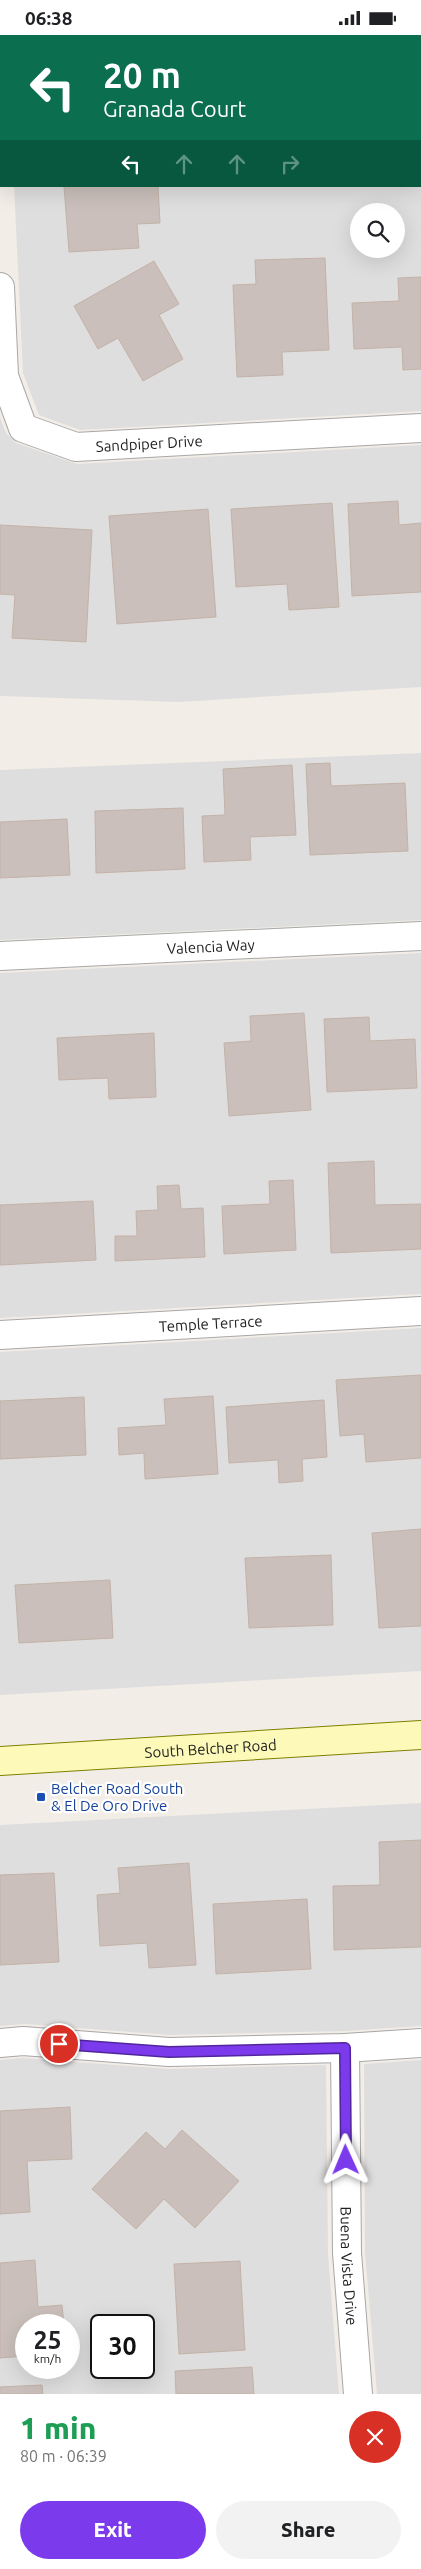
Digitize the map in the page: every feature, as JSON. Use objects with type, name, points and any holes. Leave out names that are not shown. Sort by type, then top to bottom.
[{"type":"main road","name":"South Belcher Road","points":[[0,1761],[421,1735]]},
{"type":"street","name":"Sandpiper Drive","points":[[0,287],[4,376],[24,428],[76,447],[421,428]]},
{"type":"street","name":"Valencia Way","points":[[0,956],[421,936]]},
{"type":"street","name":"Temple Terrace","points":[[0,1335],[421,1311]]},
{"type":"street","points":[[0,2043],[23,2041],[169,2052],[345,2048],[421,2043]]},
{"type":"street","name":"Buena Vista Drive","points":[[345,2048],[346,2253],[358,2394]]},
{"type":"shaded area","points":[[14,187],[421,187],[421,411],[80,430],[39,415],[23,373]]},
{"type":"shaded area","points":[[0,418],[6,433],[16,443],[77,464],[421,445],[421,687],[179,702],[0,696]]},
{"type":"shaded area","points":[[421,753],[421,920],[0,940],[0,770]]},
{"type":"shaded area","points":[[421,953],[421,1294],[0,1318],[0,973]]},
{"type":"shaded area","points":[[421,1328],[421,1671],[0,1695],[0,1352]]},
{"type":"shaded area","points":[[421,1803],[421,2026],[345,2031],[170,2035],[25,2024],[0,2026],[0,1825]]},
{"type":"shaded area","points":[[23,2058],[169,2069],[326,2065],[328,2254],[339,2394],[0,2394],[0,2060]]},
{"type":"shaded area","points":[[421,2060],[421,2394],[377,2394],[365,2252],[364,2064]]},
{"type":"building","points":[[64,187],[158,187],[160,223],[137,224],[139,248],[69,252]]},
{"type":"building","points":[[325,258],[329,350],[282,352],[283,375],[237,377],[233,285],[256,284],[255,260]]},
{"type":"building","points":[[154,261],[179,304],[159,315],[183,359],[143,381],[118,338],[98,349],[74,306]]},
{"type":"building","points":[[421,277],[421,369],[403,370],[402,347],[354,349],[352,303],[399,301],[398,278]]},
{"type":"building","points":[[398,501],[399,525],[421,523],[421,592],[352,596],[348,504]]},
{"type":"building","points":[[332,503],[339,607],[289,610],[287,584],[236,587],[231,509]]},
{"type":"building","points":[[208,509],[216,617],[117,624],[109,516]]},
{"type":"building","points":[[0,525],[92,530],[86,642],[12,638],[15,595],[0,594]]},
{"type":"building","points":[[330,763],[331,786],[405,783],[408,851],[310,855],[306,764]]},
{"type":"building","points":[[292,765],[296,835],[250,837],[251,860],[204,862],[202,816],[225,815],[223,769]]},
{"type":"building","points":[[183,808],[185,869],[96,873],[95,811]]},
{"type":"building","points":[[67,819],[70,875],[0,878],[0,822]]},
{"type":"building","points":[[304,1013],[311,1110],[229,1116],[224,1043],[251,1041],[250,1016]]},
{"type":"building","points":[[369,1017],[370,1041],[415,1039],[417,1088],[327,1092],[324,1019]]},
{"type":"building","points":[[154,1033],[156,1097],[109,1099],[108,1078],[59,1080],[57,1038]]},
{"type":"building","points":[[374,1161],[375,1205],[421,1204],[421,1249],[331,1253],[328,1163]]},
{"type":"building","points":[[293,1180],[296,1250],[224,1254],[222,1206],[270,1204],[269,1181]]},
{"type":"building","points":[[179,1185],[181,1209],[203,1208],[205,1257],[115,1261],[115,1236],[137,1236],[136,1211],[158,1210],[157,1186]]},
{"type":"building","points":[[93,1201],[96,1260],[0,1265],[0,1205]]},
{"type":"building","points":[[421,1375],[421,1458],[366,1462],[364,1434],[340,1436],[336,1380]]},
{"type":"building","points":[[213,1396],[218,1474],[145,1479],[144,1453],[119,1455],[118,1428],[166,1425],[164,1399]]},
{"type":"building","points":[[84,1397],[86,1455],[0,1459],[0,1401]]},
{"type":"building","points":[[324,1400],[327,1457],[302,1459],[303,1481],[279,1483],[278,1460],[229,1463],[226,1407]]},
{"type":"building","points":[[421,1529],[421,1626],[379,1628],[372,1533]]},
{"type":"building","points":[[331,1555],[333,1625],[249,1628],[245,1558]]},
{"type":"building","points":[[110,1580],[113,1638],[19,1643],[15,1585]]},
{"type":"building","points":[[421,1840],[421,1947],[334,1950],[333,1886],[380,1885],[379,1842]]},
{"type":"building","points":[[189,1863],[196,1965],[149,1968],[147,1943],[100,1946],[97,1895],[120,1893],[118,1868]]},
{"type":"building","points":[[54,1873],[59,1962],[0,1965],[0,1875]]},
{"type":"building","points":[[307,1899],[311,1969],[216,1974],[213,1904]]},
{"type":"building","points":[[70,2107],[72,2159],[27,2161],[30,2212],[0,2214],[0,2111]]},
{"type":"building","points":[[182,2130],[239,2181],[195,2228],[164,2199],[136,2229],[92,2189],[146,2132],[165,2149]]},
{"type":"building","points":[[35,2260],[38,2307],[62,2305],[63,2314],[15,2314],[15,2357],[0,2358],[0,2263]]},
{"type":"building","points":[[240,2261],[245,2350],[179,2354],[174,2264]]},
{"type":"building","points":[[252,2367],[254,2394],[176,2394],[175,2371]]},
{"type":"building","points":[[42,2385],[43,2394],[0,2394],[0,2387]]},
{"type":"place","name":"Belcher Road South & El De Oro Drive","points":[[41,1797]]},
{"type":"route","points":[[59,2044],[169,2052],[345,2048],[346,2160]]}]
